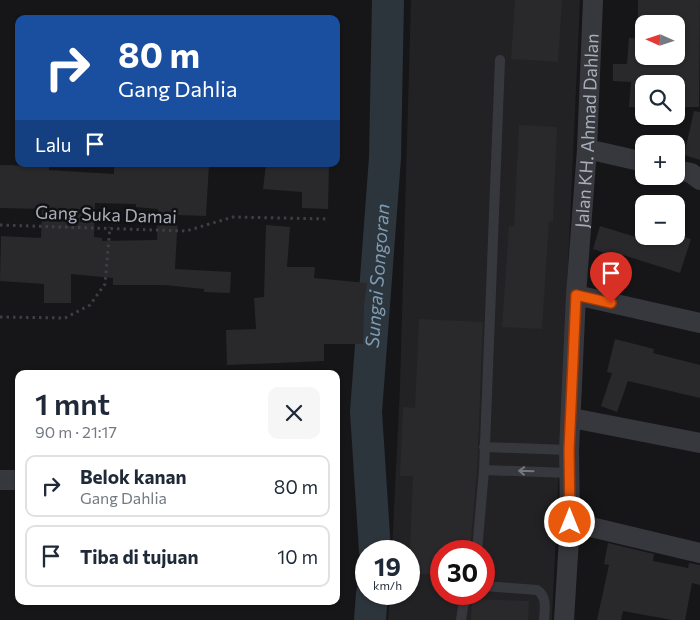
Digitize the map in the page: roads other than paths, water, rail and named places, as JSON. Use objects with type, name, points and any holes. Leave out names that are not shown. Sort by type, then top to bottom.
[{"type":"street","name":"Jalan KH. Ahmad Dahlan","points":[[564,620],[570,522],[569,450],[572,418],[576,295],[587,148],[593,0]]},
{"type":"street","points":[[587,148],[635,160]]},
{"type":"street","points":[[685,172],[691,173],[700,180]]},
{"type":"street","points":[[576,295],[700,323]]},
{"type":"street","points":[[572,418],[700,443]]},
{"type":"street","points":[[0,480],[15,480]]},
{"type":"street","points":[[570,522],[700,553]]},
{"type":"lane","points":[[478,540],[484,470],[500,60]]},
{"type":"lane","points":[[484,448],[569,450]]},
{"type":"lane","points":[[484,470],[569,473]]},
{"type":"lane","points":[[495,587],[537,590],[544,598],[544,620]]},
{"type":"lane","points":[[461,620],[463,605]]},
{"type":"waterway","name":"Sungai Songoran","points":[[374,540],[366,412],[385,158],[388,0]]},
{"type":"waterway","points":[[370,620],[371,605]]}]
